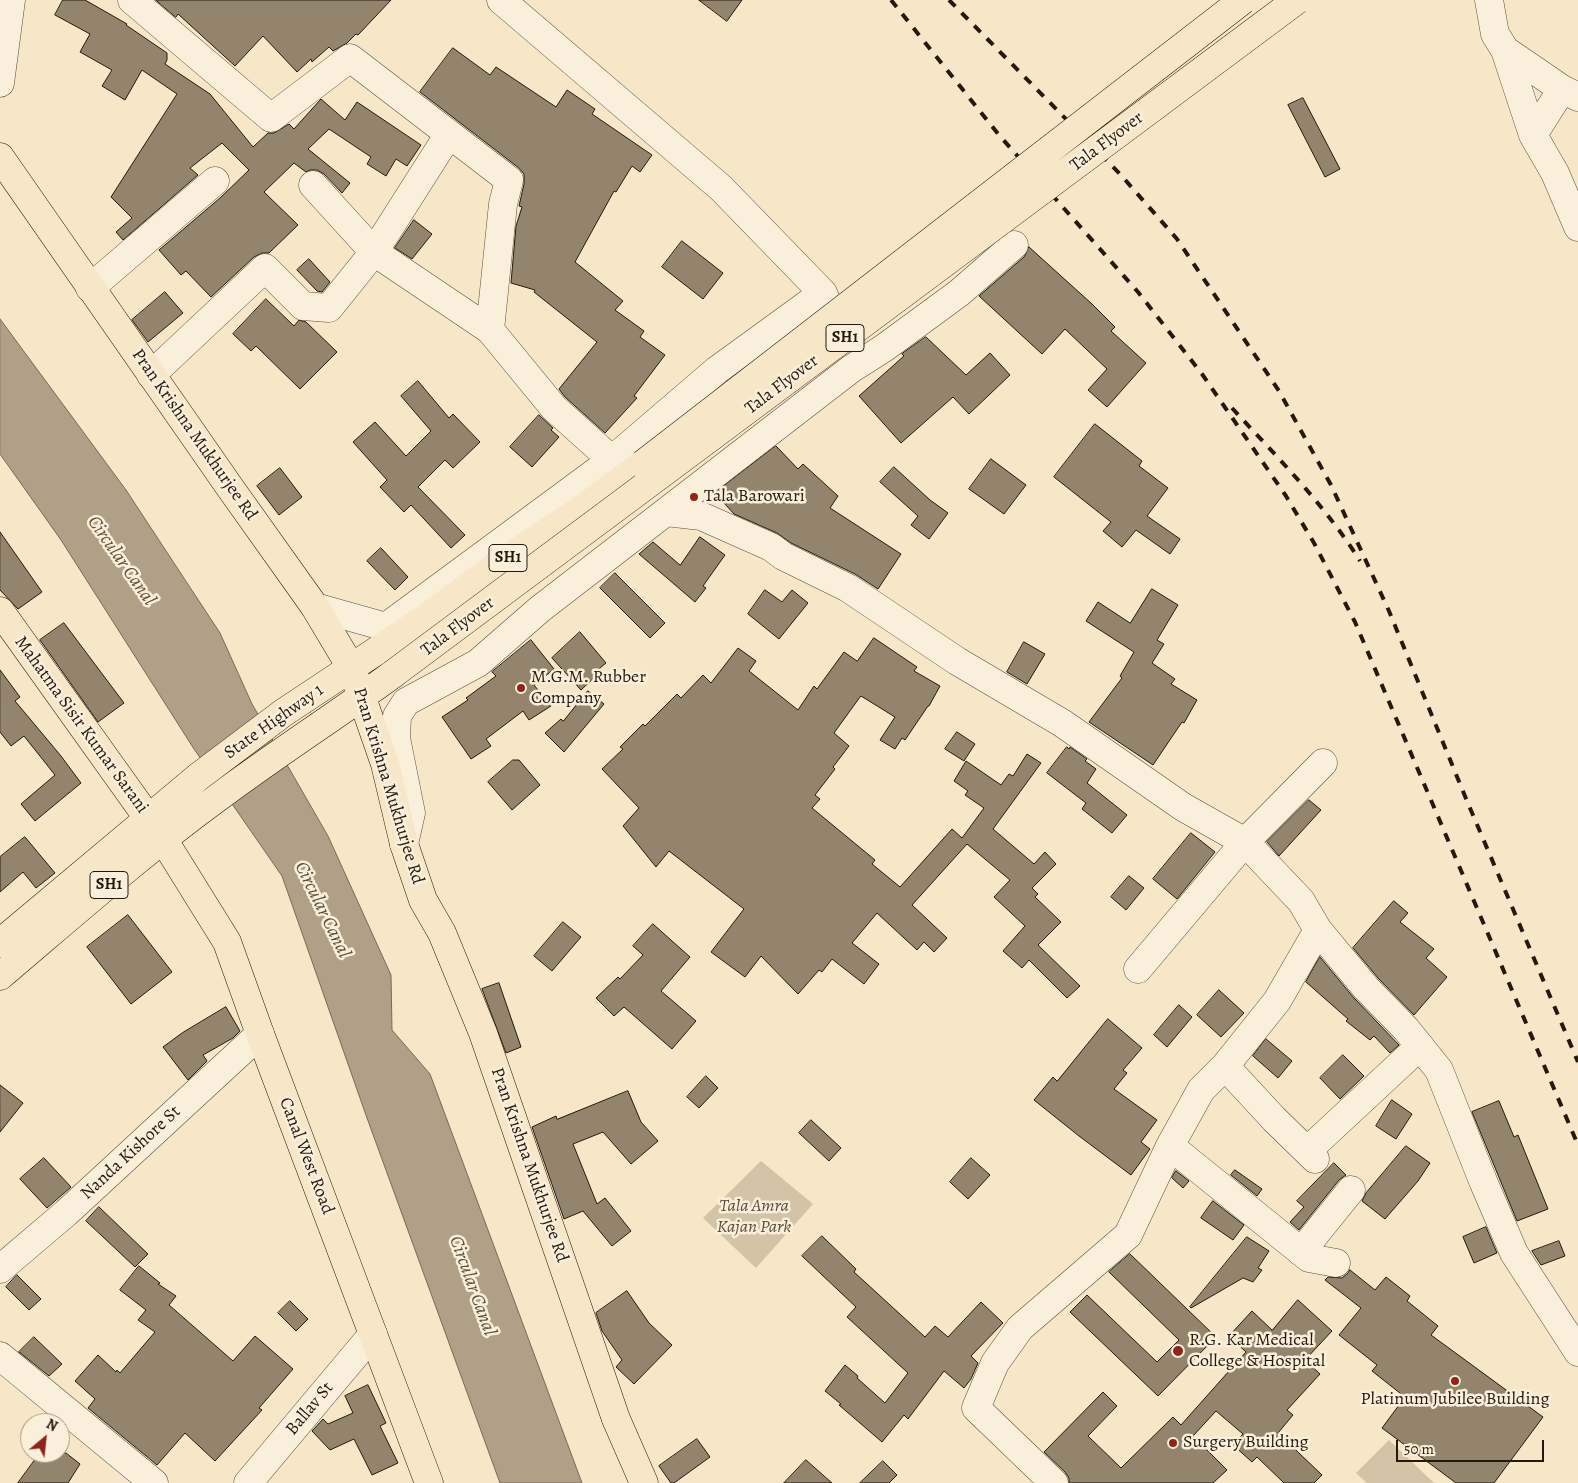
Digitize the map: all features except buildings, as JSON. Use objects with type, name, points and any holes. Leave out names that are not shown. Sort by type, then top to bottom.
[{"type":"main road","name":"Tala Flyover","points":[[352,669],[426,618],[496,566],[579,511],[643,464],[1243,0]]},
{"type":"main road","name":"Tala Flyover","points":[[362,696],[1298,0]]},
{"type":"main road","name":"Pran Krishna Mukhurjee Rd","points":[[0,158],[315,607],[352,669],[385,764],[404,844],[423,900],[442,933],[483,1033],[616,1419],[644,1483]]},
{"type":"main road","name":"Mahatma Sisir Kumar Sarani","points":[[1,615],[156,829]]},
{"type":"main road","name":"State Highway 1","points":[[156,829],[198,777],[283,713],[352,669]]},
{"type":"main road","name":"State Highway 1","points":[[156,829],[219,796],[362,696]]},
{"type":"main road","name":"SH1","points":[[0,943],[156,829]]},
{"type":"main road","name":"SH1","points":[[0,976],[156,829]]},
{"type":"main road","name":"Canal West Road","points":[[156,829],[227,942],[430,1483]]},
{"type":"street","points":[[0,83],[11,0]]},
{"type":"street","points":[[132,0],[270,118],[350,58],[509,180],[503,204],[490,330]]},
{"type":"street","points":[[501,0],[720,188],[823,293],[846,350],[851,369]]},
{"type":"street","points":[[1489,0],[1495,34],[1505,50],[1533,135],[1555,173],[1578,227]]},
{"type":"street","points":[[1505,50],[1570,93],[1533,135]]},
{"type":"street","points":[[151,375],[264,268],[303,306],[329,308],[374,252],[449,134]]},
{"type":"street","points":[[90,288],[215,181]]},
{"type":"street","points":[[312,185],[374,252],[490,330],[554,408],[612,460]]},
{"type":"street","points":[[404,844],[411,813],[396,738],[397,716],[406,702],[478,663],[540,609],[851,369],[884,348],[959,293],[1014,245]]},
{"type":"street","points":[[315,607],[386,627],[612,460],[717,370],[823,293]]},
{"type":"street","points":[[666,512],[700,516],[770,547],[783,556],[848,588],[957,661],[1062,723],[1183,807],[1245,842],[1301,901],[1318,930],[1366,988],[1406,1029],[1439,1070],[1483,1182],[1514,1253],[1578,1352]]},
{"type":"street","points":[[1138,969],[1245,842],[1323,762]]},
{"type":"street","points":[[1054,1483],[976,1408],[995,1363],[1020,1328],[1128,1236],[1170,1146],[1201,1090],[1225,1066],[1277,1001],[1318,930]]},
{"type":"street","name":"Nanda Kishore St","points":[[0,1269],[66,1213],[260,1034]]},
{"type":"street","points":[[1225,1066],[1311,1155],[1420,1046]]},
{"type":"street","points":[[1170,1146],[1309,1258],[1336,1263]]},
{"type":"street","points":[[1301,1252],[1351,1190]]},
{"type":"street","name":"Ballav St","points":[[248,1483],[373,1334]]},
{"type":"street","points":[[0,1356],[154,1483]]},
{"type":"green space","name":"Tala Amra Kajan Park","points":[[761,1161],[813,1204],[756,1268],[703,1218]]},
{"type":"green space","points":[[1389,1440],[1434,1483],[1367,1483],[1356,1473]]},
{"type":"water","name":"Circular Canal","points":[[0,319],[126,490],[220,633],[252,704],[328,836],[391,975],[392,1030],[430,1074],[582,1483],[500,1483],[367,1118],[282,876],[194,749],[61,540],[0,454]]},
{"type":"railway","points":[[891,0],[999,135],[1138,292],[1202,374],[1286,496],[1314,543],[1355,622],[1578,1145]]},
{"type":"railway","points":[[949,0],[1120,174],[1177,239],[1279,391],[1331,485],[1389,611],[1578,1062]]},
{"type":"railway","points":[[1232,408],[1332,520],[1360,561]]},
{"type":"place","name":"Tala Barowari","points":[[694,497]]},
{"type":"place","name":"M.G.M. Rubber Company","points":[[521,688]]},
{"type":"place","name":"R.G. Kar Medical College & Hospital","points":[[1178,1351]]},
{"type":"place","name":"Platinum Jubilee Building","points":[[1455,1381]]},
{"type":"place","name":"Surgery Building","points":[[1173,1443]]}]
